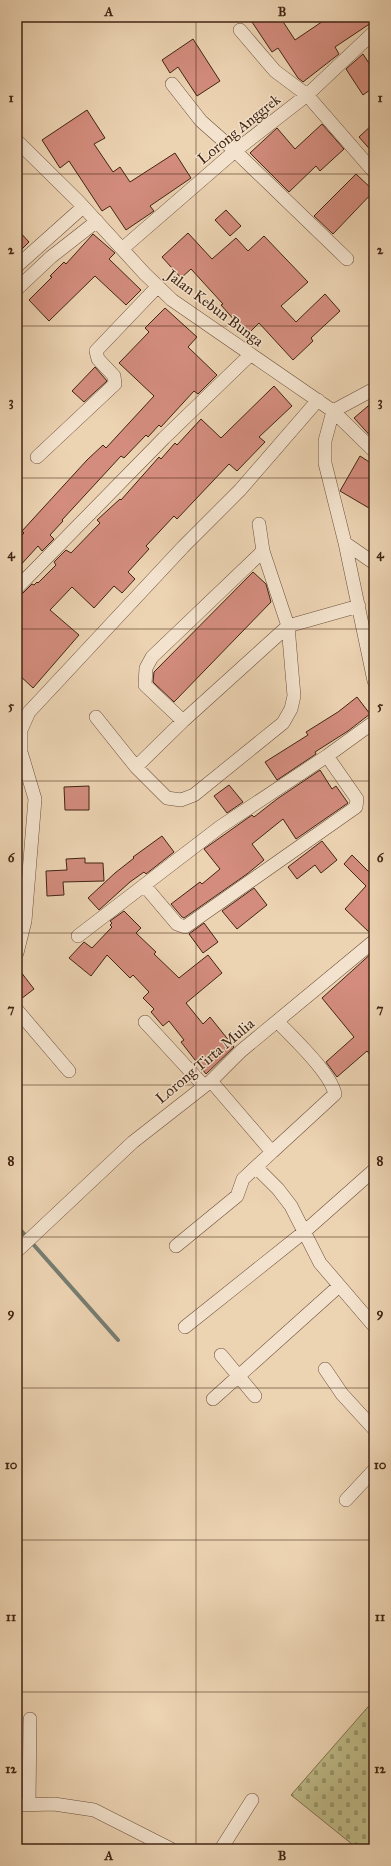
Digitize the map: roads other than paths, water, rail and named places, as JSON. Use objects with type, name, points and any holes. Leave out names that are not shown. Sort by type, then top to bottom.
[{"type":"street","points":[[240,30],[275,71],[307,95],[374,172]]},
{"type":"street","name":"Lorong Anggrek","points":[[122,249],[235,151],[307,95],[374,32]]},
{"type":"street","points":[[172,84],[201,121],[235,151],[347,259]]},
{"type":"street","name":"Jalan Kebun Bunga","points":[[17,141],[83,206],[122,249],[172,300],[333,411],[374,451]]},
{"type":"street","points":[[17,266],[83,206]]},
{"type":"street","points":[[17,289],[51,258],[97,222]]},
{"type":"street","points":[[37,457],[115,384],[114,376],[98,359],[96,351],[158,286]]},
{"type":"street","points":[[17,588],[164,438],[250,355]]},
{"type":"street","points":[[374,389],[333,411],[325,441],[325,462],[359,606],[369,639],[374,681]]},
{"type":"street","points":[[17,953],[25,921],[35,800],[21,752],[21,730],[29,712],[183,547],[240,490],[318,400]]},
{"type":"street","points":[[96,718],[136,767],[167,798],[181,800],[194,795],[283,723],[291,709],[294,696],[288,626],[263,551],[259,524]]},
{"type":"street","points":[[345,543],[374,563]]},
{"type":"street","points":[[183,721],[145,685],[146,668],[152,657],[263,551]]},
{"type":"street","points":[[136,767],[183,721],[288,626],[359,606]]},
{"type":"street","points":[[78,936],[220,827],[328,756],[374,722]]},
{"type":"street","points":[[144,885],[177,924],[186,927],[192,923],[356,807],[356,800],[328,756]]},
{"type":"street","name":"Lorong Tirta Mulia","points":[[21,1243],[38,1231],[61,1211],[133,1142],[207,1083],[241,1051],[278,1022],[374,941]]},
{"type":"street","points":[[17,1010],[69,1071]]},
{"type":"street","points":[[145,1022],[207,1083],[272,1152]]},
{"type":"street","points":[[176,1246],[237,1196],[241,1182],[335,1094],[328,1080],[314,1062],[278,1022]]},
{"type":"street","points":[[256,1167],[278,1189],[291,1206],[320,1263],[374,1326]]},
{"type":"street","points":[[186,1327],[304,1232],[374,1170]]},
{"type":"street","points":[[213,1400],[339,1286]]},
{"type":"street","points":[[221,1355],[255,1396]]},
{"type":"street","points":[[325,1369],[342,1394],[374,1429]]},
{"type":"street","points":[[346,1500],[374,1470]]},
{"type":"street","points":[[30,1719],[23,1805],[54,1804],[94,1810],[171,1849]]},
{"type":"street","points":[[221,1849],[252,1800]]},
{"type":"waterway","points":[[17,1226],[118,1340]]}]
